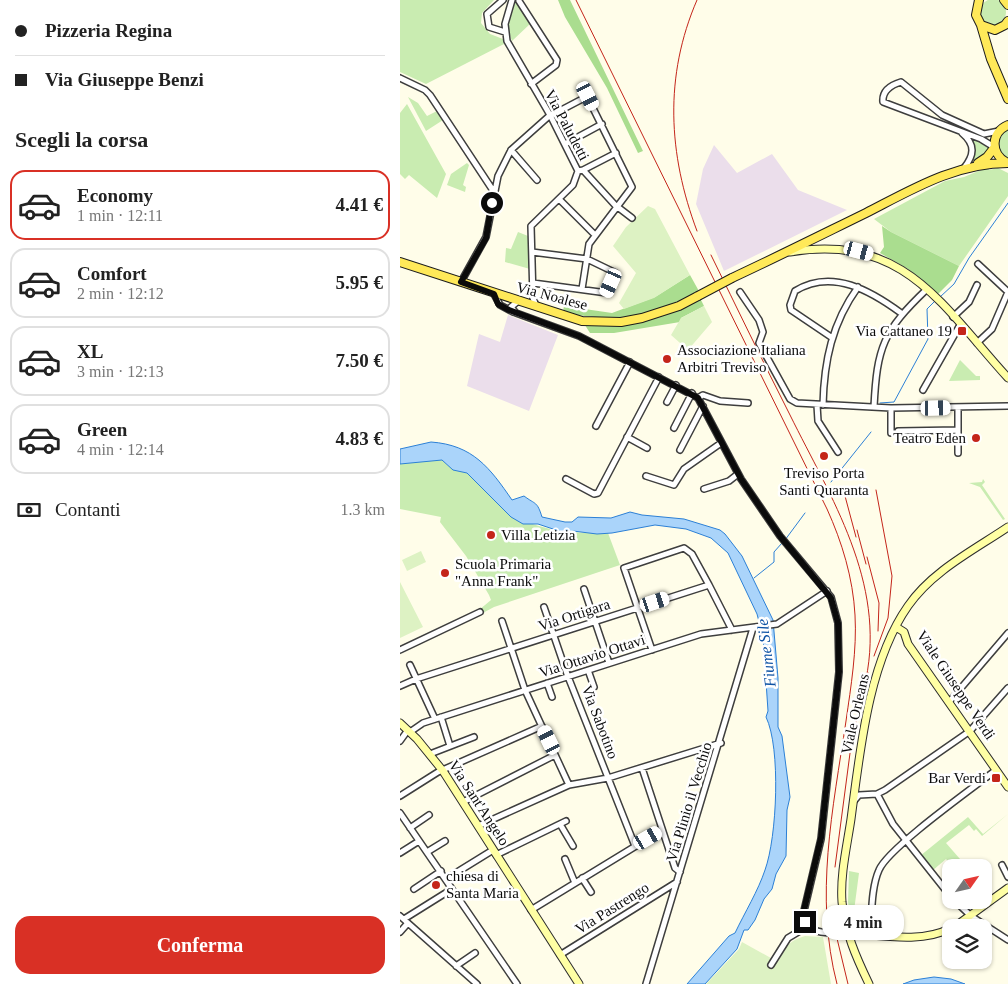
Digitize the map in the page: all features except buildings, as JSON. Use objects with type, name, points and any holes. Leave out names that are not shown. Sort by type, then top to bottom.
[{"type":"main road","points":[[980,1],[976,15],[982,25],[989,45],[991,59],[1008,99]]},
{"type":"main road","points":[[989,45],[1008,21]]},
{"type":"main road","points":[[982,25],[990,30],[1000,29]]},
{"type":"main road","points":[[787,252],[928,181],[987,158],[1005,126]]},
{"type":"main road","points":[[994,147],[999,157],[1008,163]]},
{"type":"main road","points":[[968,167],[990,163],[1008,163]]},
{"type":"main road","name":"Via Noalese","points":[[400,262],[517,302],[582,321],[621,322],[660,313],[787,252]]},
{"type":"street","name":"Via Paludetti","points":[[503,0],[487,14],[486,18],[489,27],[505,32],[531,84],[580,170],[573,184],[531,226],[534,302],[539,308]]},
{"type":"street","points":[[505,32],[512,0]]},
{"type":"street","name":"Via Paludetti","points":[[519,1],[557,60],[556,65],[531,84]]},
{"type":"street","points":[[400,78],[427,91],[494,192]]},
{"type":"street","points":[[994,147],[981,138],[883,102],[885,91],[901,82],[942,116],[984,134],[1005,126]]},
{"type":"street","points":[[582,289],[589,244],[632,186],[584,90]]},
{"type":"street","points":[[461,282],[486,238],[498,173],[511,150],[550,115],[588,96]]},
{"type":"street","points":[[565,144],[602,124]]},
{"type":"street","points":[[960,131],[968,138],[972,147],[973,155],[968,167]]},
{"type":"street","points":[[511,150],[537,180]]},
{"type":"street","points":[[616,153],[580,170],[616,207],[632,218]]},
{"type":"street","points":[[559,199],[595,235]]},
{"type":"street","points":[[821,235],[822,242],[830,247]]},
{"type":"street","points":[[787,252],[830,247],[875,255],[903,269],[929,291],[1008,378]]},
{"type":"street","points":[[532,252],[587,259],[616,273],[607,292],[533,283]]},
{"type":"street","points":[[976,343],[992,329],[1008,292],[978,264]]},
{"type":"street","points":[[831,337],[795,314],[790,305],[792,297],[802,286],[832,282],[858,287],[878,296],[902,313]]},
{"type":"street","points":[[953,317],[969,302],[977,285]]},
{"type":"street","points":[[823,405],[825,373],[831,337],[841,312],[858,287]]},
{"type":"street","points":[[874,407],[879,355],[887,336],[902,313],[929,291]]},
{"type":"street","points":[[740,292],[760,320],[763,332],[759,343],[790,398],[797,402],[817,405],[891,408],[1008,406]]},
{"type":"street","points":[[494,294],[500,305],[516,313],[579,336],[692,393],[698,398],[738,474],[780,536],[827,591],[838,618],[839,672],[819,847],[803,912],[808,926],[822,932],[920,937],[942,932]]},
{"type":"street","points":[[516,313],[511,307],[517,302]]},
{"type":"street","points":[[923,390],[960,324]]},
{"type":"street","points":[[596,426],[630,362]]},
{"type":"street","points":[[566,479],[594,494],[598,493],[659,377]]},
{"type":"street","points":[[667,402],[676,385]]},
{"type":"street","points":[[674,428],[692,393]]},
{"type":"street","points":[[698,398],[703,396],[720,401],[748,403]]},
{"type":"street","points":[[817,405],[817,418],[838,452]]},
{"type":"street","points":[[680,450],[703,406]]},
{"type":"street","points":[[891,408],[891,434]]},
{"type":"street","points":[[958,408],[958,453]]},
{"type":"street","points":[[898,431],[958,430]]},
{"type":"street","points":[[627,436],[647,448]]},
{"type":"street","points":[[646,476],[674,485],[684,469],[722,443]]},
{"type":"street","points":[[704,489],[729,481],[738,474]]},
{"type":"street","name":"Viale Orleans","points":[[868,982],[847,933],[843,912],[842,884],[854,787],[865,720],[886,648],[908,606],[930,581],[1008,526]]},
{"type":"street","points":[[652,650],[624,568],[681,548],[690,551],[732,630]]},
{"type":"street","name":"Via Ortigara","points":[[400,686],[416,679],[709,585]]},
{"type":"street","points":[[584,589],[609,663]]},
{"type":"street","name":"Via Ottavio Ottavi","points":[[409,731],[420,724],[441,717],[701,634],[777,624],[827,591]]},
{"type":"street","name":"Via Sabotino","points":[[544,607],[552,635],[635,846]]},
{"type":"street","points":[[400,650],[480,612]]},
{"type":"street","points":[[502,621],[525,690],[569,785]]},
{"type":"street","name":"Via Plinio il Vecchio","points":[[646,984],[756,628]]},
{"type":"street","name":"Viale Giuseppe Verdi","points":[[896,628],[904,632],[908,644],[1008,787]]},
{"type":"street","points":[[949,702],[1008,633]]},
{"type":"street","points":[[410,665],[435,719]]},
{"type":"street","points":[[588,670],[594,687]]},
{"type":"street","points":[[548,683],[552,697]]},
{"type":"street","points":[[853,804],[860,795],[877,794],[970,731],[1008,688]]},
{"type":"street","points":[[441,717],[450,746]]},
{"type":"street","name":"Via Sant'Angelo","points":[[400,723],[430,754],[442,771],[579,984]]},
{"type":"street","points":[[400,796],[442,771],[542,726]]},
{"type":"street","points":[[400,741],[409,731]]},
{"type":"street","points":[[430,754],[474,737]]},
{"type":"street","points":[[478,826],[569,785],[608,778],[720,743]]},
{"type":"street","points":[[462,802],[555,755]]},
{"type":"street","points":[[642,768],[675,868],[680,872]]},
{"type":"street","points":[[870,934],[878,871],[887,857],[996,770]]},
{"type":"street","points":[[854,787],[860,795]]},
{"type":"street","points":[[877,794],[893,824],[942,886]]},
{"type":"street","points":[[400,814],[517,984]]},
{"type":"street","points":[[410,828],[429,815]]},
{"type":"street","points":[[446,879],[495,853],[566,821]]},
{"type":"street","points":[[560,824],[573,846]]},
{"type":"street","points":[[531,910],[662,830]]},
{"type":"street","points":[[400,853],[419,841]]},
{"type":"street","points":[[427,852],[445,841]]},
{"type":"street","points":[[565,859],[576,882]]},
{"type":"street","points":[[1002,864],[1008,877]]},
{"type":"street","points":[[414,889],[440,871]]},
{"type":"street","points":[[582,878],[591,892]]},
{"type":"street","name":"Via Pastrengo","points":[[560,955],[677,882]]},
{"type":"street","points":[[966,919],[1008,888]]},
{"type":"street","points":[[400,932],[404,919],[452,889]]},
{"type":"street","points":[[964,909],[1008,940]]},
{"type":"street","points":[[404,919],[477,984]]},
{"type":"street","points":[[771,965],[788,938],[808,926]]},
{"type":"street","points":[[456,966],[476,953]]},
{"type":"street","name":"Via Sant'Angelo","points":[[570,971],[575,984]]},
{"type":"shaded area","points":[[714,145],[737,173],[772,154],[798,190],[847,210],[724,271],[696,204],[703,169]]},
{"type":"shaded area","points":[[508,315],[558,335],[529,411],[467,386],[479,334],[500,342]]},
{"type":"green space","points":[[993,-1],[1002,3],[1006,12],[1002,21],[993,25],[984,21],[980,12],[984,3]]},
{"type":"green space","points":[[400,0],[494,0],[482,13],[481,23],[490,34],[503,39],[504,44],[426,84],[400,72]]},
{"type":"green space","points":[[516,0],[531,23],[512,41],[509,31],[510,20]]},
{"type":"green space","points":[[558,0],[570,0],[643,151],[638,153],[607,88],[565,17]]},
{"type":"green space","points":[[408,97],[418,103],[427,116],[437,111],[443,120],[426,131]]},
{"type":"green space","points":[[407,104],[446,174],[437,198],[409,175],[405,179],[400,174],[400,113]]},
{"type":"green space","points":[[1008,128],[1008,158],[1000,151],[999,135]]},
{"type":"green space","points":[[969,137],[989,148],[988,153],[973,161],[975,149]]},
{"type":"green space","points":[[467,163],[469,165],[463,185],[466,187],[465,192],[447,185],[451,174]]},
{"type":"green space","points":[[988,167],[989,170],[998,168],[1008,173],[1008,196],[959,266],[891,232],[874,219],[945,181],[964,177]]},
{"type":"green space","points":[[648,206],[655,209],[690,275],[654,298],[624,309],[619,303],[636,273],[613,246],[626,227]]},
{"type":"green space","points":[[882,226],[959,266],[952,280],[937,295],[908,269],[880,253],[884,247]]},
{"type":"green space","points":[[518,232],[528,236],[530,269],[505,262],[506,248],[511,249]]},
{"type":"green space","points":[[690,275],[700,293],[650,312],[633,316],[600,317],[563,312],[564,306],[612,313],[655,297]]},
{"type":"green space","points":[[700,298],[704,306],[681,318],[680,322],[614,333],[590,333],[583,322],[616,324],[644,321],[670,312]]},
{"type":"green space","points":[[704,306],[712,322],[688,350],[671,335],[681,318]]},
{"type":"green space","points":[[960,360],[976,376],[980,376],[980,380],[949,381]]},
{"type":"green space","points":[[429,459],[442,459],[448,466],[473,477],[501,506],[524,521],[552,529],[580,533],[608,533],[620,565],[494,607],[481,614],[479,610],[491,600],[489,595],[466,556],[440,522],[441,517],[400,509],[400,464]]},
{"type":"green space","points":[[983,479],[985,482],[982,485],[1005,519],[1003,520],[980,487],[969,483],[982,482]]},
{"type":"green space","points":[[421,551],[426,562],[407,571],[402,560]]},
{"type":"green space","points":[[400,582],[423,627],[400,638]]},
{"type":"green space","points":[[1008,814],[982,836],[969,825],[946,843],[960,859],[942,859],[942,862],[932,871],[920,856],[968,817],[983,834]]},
{"type":"green space","points":[[849,871],[859,873],[852,926],[848,902]]},
{"type":"green space","points":[[805,936],[823,937],[831,984],[706,984],[739,949],[742,942],[778,962],[788,945]]},
{"type":"water","name":"Fiume Sile","points":[[431,442],[446,444],[469,453],[488,468],[512,500],[524,496],[534,502],[539,508],[542,517],[572,522],[578,517],[611,518],[630,512],[684,519],[720,530],[742,556],[773,620],[778,678],[778,727],[782,736],[790,797],[787,810],[786,856],[776,874],[772,889],[764,899],[755,920],[748,930],[744,930],[737,949],[705,984],[687,984],[729,936],[735,933],[765,870],[775,815],[774,749],[766,717],[768,711],[763,637],[757,614],[728,553],[711,538],[686,529],[655,525],[597,534],[573,531],[565,533],[538,524],[523,524],[511,517],[467,473],[453,470],[442,460],[400,464],[400,449]]},
{"type":"water","points":[[934,977],[951,979],[965,984],[903,984],[914,980]]},
{"type":"waterway","points":[[940,297],[954,284],[969,258],[1008,203]]},
{"type":"waterway","points":[[880,403],[894,402],[928,339],[927,309],[935,301]]},
{"type":"waterway","points":[[831,482],[871,432]]},
{"type":"waterway","points":[[785,540],[805,513]]},
{"type":"waterway","points":[[754,578],[774,562],[774,552],[782,543]]},
{"type":"railway","points":[[576,0],[827,509],[846,560],[854,601],[854,655],[850,695],[831,820],[826,885],[830,951],[837,984]]},
{"type":"railway","points":[[697,0],[686,29],[679,57],[674,115],[680,173],[697,231]]},
{"type":"railway","points":[[711,255],[822,478],[851,542],[862,575],[868,608],[870,643],[866,679]]},
{"type":"railway","points":[[874,656],[888,618],[892,576],[876,490]]},
{"type":"railway","points":[[845,496],[856,537]]},
{"type":"railway","points":[[857,530],[866,564]]},
{"type":"railway","points":[[867,557],[879,603],[878,631]]},
{"type":"railway","points":[[835,867],[852,738],[868,673]]},
{"type":"railway","points":[[834,926],[848,984]]},
{"type":"place","name":"Via Cattaneo 19","points":[[962,331]]},
{"type":"place","name":"Associazione Italiana Arbitri Treviso","points":[[667,359]]},
{"type":"place","name":"Teatro Eden","points":[[976,438]]},
{"type":"place","name":"Treviso Porta Santi Quaranta","points":[[824,456]]},
{"type":"place","name":"Villa Letizia","points":[[491,535]]},
{"type":"place","name":"Scuola Primaria \"Anna Frank\"","points":[[445,573]]},
{"type":"place","name":"Bar Verdi","points":[[996,778]]},
{"type":"place","name":"chiesa di Santa Maria","points":[[436,885]]},
{"type":"route","points":[[492,203],[486,238],[461,282],[494,294],[498,304],[528,319],[595,343],[692,393],[698,398],[741,479],[780,536],[823,586],[833,602],[838,618],[839,631],[838,689],[821,838],[818,858],[803,915],[805,922]]}]
